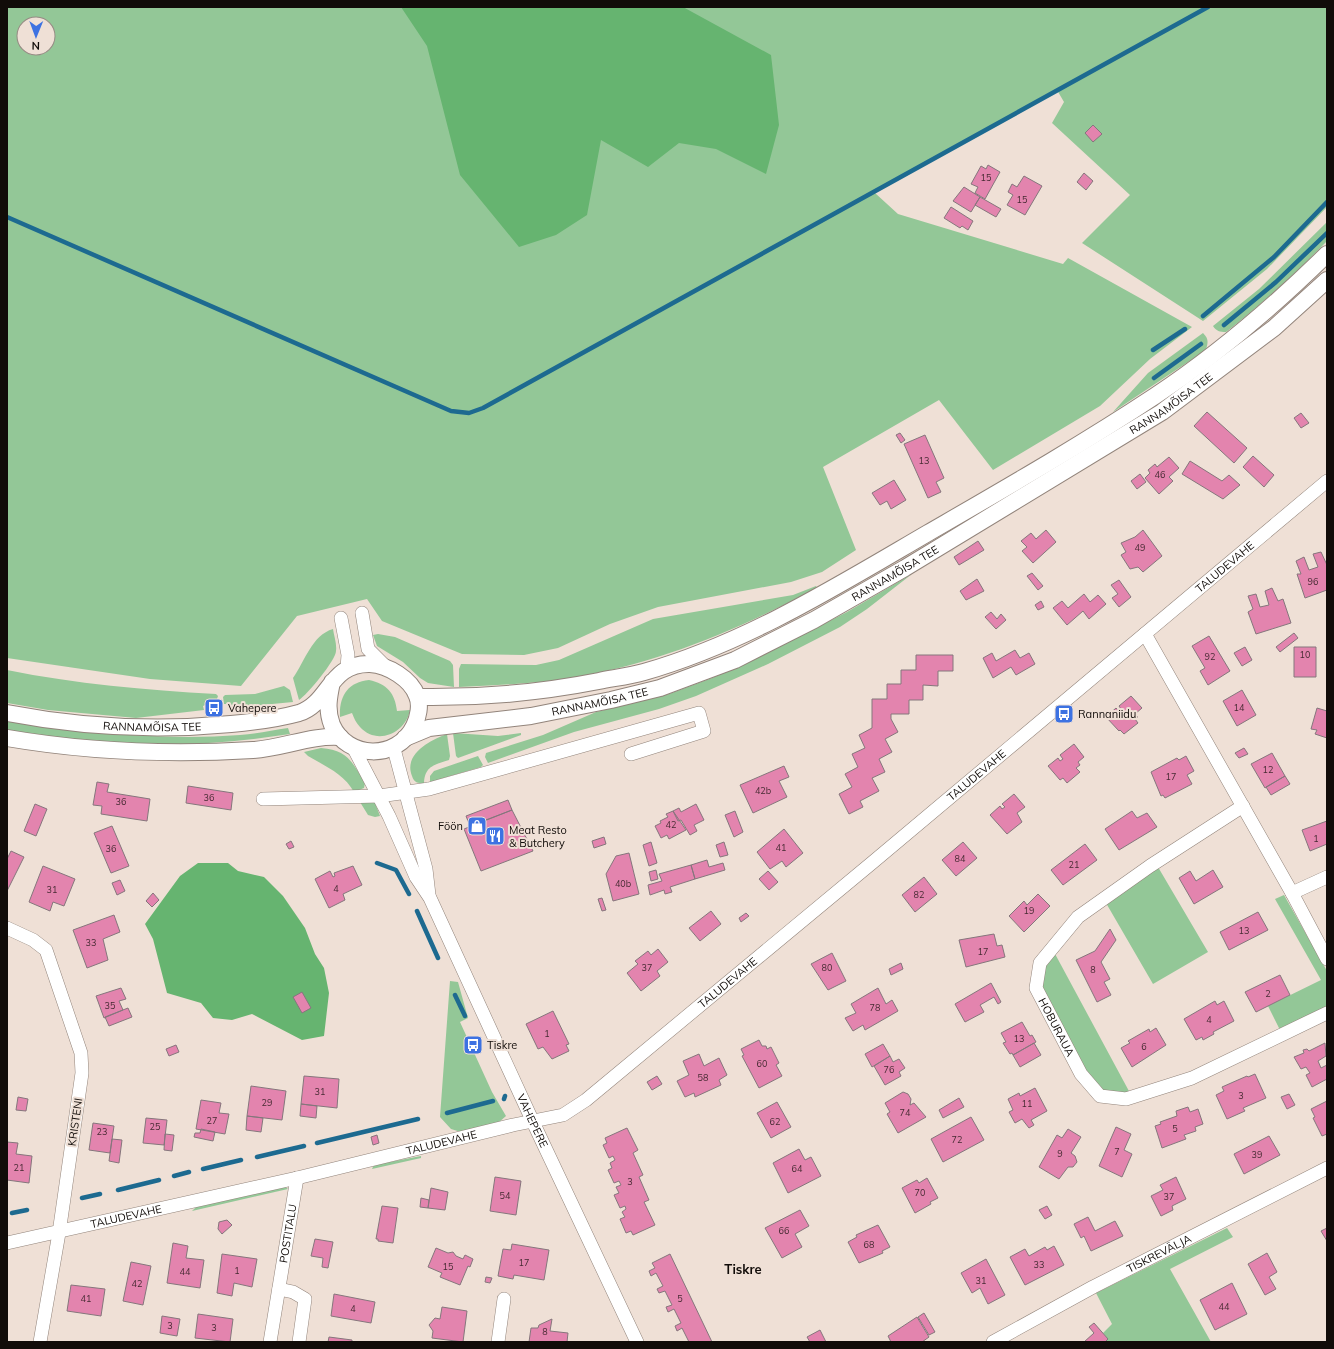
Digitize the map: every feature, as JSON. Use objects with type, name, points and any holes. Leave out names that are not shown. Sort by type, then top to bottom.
[{"type":"street","name":"RANNAMÕISA TEE","points":[[418,697],[457,698],[514,694],[577,685],[643,673],[702,653],[781,617],[1054,460],[1157,395],[1220,348],[1267,310],[1327,254]]},
{"type":"street","name":"RANNAMÕISA TEE","points":[[400,743],[429,728],[531,716],[611,700],[660,688],[735,660],[814,620],[905,568],[1162,412],[1274,328],[1327,280]]},
{"type":"street","name":"TALUDEVAHE","points":[[7,1243],[59,1233],[201,1198],[297,1178],[513,1125],[563,1115],[586,1100],[1327,481]]},
{"type":"street","points":[[7,738],[78,748],[176,753],[259,750],[298,743],[324,736],[379,752],[400,743],[414,727],[418,712],[418,697],[412,687],[399,675],[385,666],[368,649],[362,613]]},
{"type":"street","points":[[341,618],[348,655],[347,668]]},
{"type":"street","points":[[1145,634],[1292,893],[1327,959]]},
{"type":"street","points":[[346,742],[332,725],[329,713],[328,701],[332,682],[347,668],[370,664],[385,666]]},
{"type":"street","name":"RANNAMÕISA TEE","points":[[7,713],[76,722],[143,727],[214,726],[254,722],[300,712],[311,707],[332,682]]},
{"type":"street","points":[[263,799],[379,796],[429,789],[698,713],[704,731],[631,754]]},
{"type":"street","name":"VAHEPERE","points":[[346,742],[379,796],[416,877],[430,898],[533,1122],[638,1342]]},
{"type":"street","name":"VAHEPERE","points":[[400,743],[406,792],[426,869],[430,898]]},
{"type":"street","name":"HOBURAUA","points":[[1243,806],[1150,866],[1078,917],[1040,963],[1036,988],[1081,1074],[1100,1096],[1126,1099],[1192,1078],[1327,1013]]},
{"type":"street","points":[[1292,893],[1327,877]]},
{"type":"street","name":"KRISTENI","points":[[7,928],[33,940],[46,950],[81,1053],[82,1073],[59,1233],[40,1342]]},
{"type":"street","name":"TISKREVÄLJA","points":[[993,1342],[1093,1287],[1327,1168]]},
{"type":"street","name":"POSTITALU","points":[[270,1342],[297,1178]]},
{"type":"street","points":[[279,1289],[293,1292],[305,1299],[299,1342]]},
{"type":"street","points":[[498,1342],[504,1299]]},
{"type":"green space","points":[[7,7],[1327,7],[1327,207],[1267,269],[1203,321],[1082,243],[1130,195],[1052,123],[1064,102],[1057,90],[875,193],[898,214],[1063,264],[1068,258],[1192,327],[1150,359],[1100,406],[993,470],[939,400],[823,467],[856,550],[822,572],[791,582],[658,607],[610,624],[558,648],[524,655],[462,654],[382,621],[367,599],[297,616],[241,686],[150,679],[7,658]]},
{"type":"green space","points":[[401,7],[683,7],[771,55],[779,125],[766,174],[716,149],[679,143],[648,167],[601,140],[587,215],[556,235],[519,247],[460,175],[427,46]]},
{"type":"green space","points":[[1327,222],[1327,241],[1303,265],[1265,300],[1226,332],[1215,329],[1213,326],[1259,289]]},
{"type":"green space","points":[[1203,333],[1208,341],[1206,350],[1113,412],[1148,373]]},
{"type":"green space","points":[[912,574],[867,609],[840,627],[768,664],[696,696],[659,709],[574,732],[488,763],[485,757],[486,753],[543,735],[596,712],[669,694],[712,678],[753,660],[847,612]]},
{"type":"green space","points":[[816,586],[817,588],[788,603],[728,631],[667,654],[635,664],[603,672],[543,682],[459,687],[459,669],[461,664],[536,665],[559,660],[653,619],[793,595]]},
{"type":"green space","points":[[333,629],[336,646],[335,655],[308,692],[299,700],[293,678],[314,643],[326,632]]},
{"type":"green space","points":[[378,634],[395,637],[450,661],[453,665],[454,687],[428,683],[420,678],[403,662],[377,646],[373,635]]},
{"type":"green space","points":[[7,670],[85,683],[163,691],[216,694],[218,696],[217,699],[208,700],[208,704],[203,706],[204,710],[136,718],[48,710],[7,703]]},
{"type":"green space","points":[[369,680],[381,684],[389,690],[394,699],[397,711],[410,710],[403,725],[390,734],[374,736],[367,733],[357,724],[352,713],[340,717],[341,703],[346,691],[355,684]]},
{"type":"green space","points":[[284,686],[290,690],[293,702],[229,708],[228,704],[224,704],[223,697],[225,695],[255,694]]},
{"type":"green space","points":[[7,721],[94,732],[153,736],[211,737],[252,734],[288,728],[290,734],[193,744],[119,743],[71,739],[7,730]]},
{"type":"green space","points":[[453,733],[498,736],[521,733],[521,735],[458,758],[456,756]]},
{"type":"green space","points":[[447,734],[450,756],[449,760],[431,767],[426,773],[424,783],[418,783],[413,778],[410,768],[411,761],[420,749]]},
{"type":"green space","points":[[321,748],[337,751],[348,758],[365,783],[364,788],[354,792],[340,775],[308,756],[304,752]]},
{"type":"green space","points":[[478,756],[483,765],[481,767],[430,782],[430,776],[434,771]]},
{"type":"green space","points":[[360,802],[375,803],[380,816],[375,817],[368,815]]},
{"type":"green space","points":[[198,863],[228,863],[238,871],[264,877],[283,896],[305,928],[315,954],[324,968],[329,993],[324,1036],[302,1040],[252,1014],[232,1020],[213,1018],[201,1003],[167,993],[153,939],[145,924],[180,876]]},
{"type":"green space","points":[[1158,867],[1208,952],[1153,984],[1106,903]]},
{"type":"green space","points":[[1284,895],[1327,971],[1327,1006],[1280,1030],[1268,1006],[1321,980],[1275,899]]},
{"type":"green space","points":[[1054,952],[1130,1093],[1102,1091],[1088,1079],[1044,993],[1043,976],[1045,966]]},
{"type":"green space","points":[[450,981],[458,982],[468,1018],[460,1022],[492,1092],[506,1116],[498,1123],[461,1132],[451,1129],[440,1117]]},
{"type":"green space","points":[[421,1156],[421,1158],[372,1169],[374,1165]]},
{"type":"green space","points":[[283,1185],[288,1189],[192,1211],[198,1205]]},
{"type":"green space","points":[[1227,1228],[1233,1237],[1170,1269],[1211,1342],[1105,1342],[1108,1339],[1103,1333],[1112,1324],[1096,1293]]},
{"type":"building","points":[[1093,125],[1102,134],[1093,142],[1085,133]]},
{"type":"building","points":[[988,165],[1000,172],[985,199],[975,193],[978,187],[971,184],[981,166],[986,169]]},
{"type":"building","points":[[1084,173],[1093,181],[1086,190],[1077,182]]},
{"type":"building","points":[[1024,176],[1042,186],[1025,215],[1007,205],[1013,195],[1008,192],[1012,184],[1017,187]]},
{"type":"building","points":[[964,187],[980,197],[971,212],[953,201]]},
{"type":"building","points":[[980,197],[1001,209],[996,217],[975,205]]},
{"type":"building","points":[[951,207],[973,221],[968,230],[962,226],[960,228],[944,218]]},
{"type":"building","points":[[1207,412],[1247,448],[1234,463],[1194,426]]},
{"type":"building","points":[[1301,413],[1309,423],[1301,428],[1294,418]]},
{"type":"building","points":[[900,433],[905,440],[901,443],[896,435]]},
{"type":"building","points":[[925,435],[944,478],[936,482],[941,492],[928,498],[904,444]]},
{"type":"building","points":[[1253,456],[1274,475],[1264,487],[1243,467]]},
{"type":"building","points":[[1169,457],[1179,468],[1169,477],[1173,481],[1159,494],[1145,478],[1150,473],[1148,470],[1155,464],[1157,467]]},
{"type":"building","points":[[1190,461],[1222,481],[1229,475],[1240,485],[1223,499],[1182,474]]},
{"type":"building","points":[[1140,474],[1146,482],[1137,489],[1131,481]]},
{"type":"building","points":[[894,480],[906,500],[891,509],[887,501],[880,505],[872,493]]},
{"type":"building","points":[[1046,530],[1056,542],[1033,563],[1022,551],[1027,547],[1021,541],[1031,533],[1036,539]]},
{"type":"building","points":[[1143,530],[1162,556],[1143,572],[1138,567],[1130,569],[1121,555],[1126,552],[1121,543],[1135,537]]},
{"type":"building","points":[[978,541],[984,550],[959,565],[954,557]]},
{"type":"building","points":[[1321,552],[1327,565],[1327,590],[1305,598],[1297,574],[1301,574],[1296,561],[1304,557],[1309,570],[1318,567],[1313,554]]},
{"type":"building","points":[[1032,573],[1043,586],[1038,590],[1027,576]]},
{"type":"building","points":[[977,579],[984,591],[966,600],[960,591]]},
{"type":"building","points":[[1119,580],[1131,597],[1119,607],[1112,598],[1118,594],[1111,585]]},
{"type":"building","points":[[1272,588],[1278,601],[1283,599],[1291,623],[1256,634],[1248,612],[1253,609],[1248,596],[1256,594],[1260,607],[1269,605],[1265,591]]},
{"type":"building","points":[[1084,594],[1090,602],[1098,595],[1106,604],[1089,619],[1083,611],[1067,625],[1053,608],[1062,601],[1068,608]]},
{"type":"building","points":[[1041,601],[1044,607],[1038,610],[1035,605]]},
{"type":"building","points":[[991,612],[997,619],[1001,614],[1006,620],[996,629],[985,617]]},
{"type":"building","points":[[1294,633],[1298,638],[1280,652],[1276,647]]},
{"type":"building","points":[[1209,636],[1230,671],[1208,685],[1200,671],[1205,668],[1192,646]]},
{"type":"building","points":[[1245,647],[1252,660],[1242,666],[1234,653]]},
{"type":"building","points":[[1294,647],[1316,647],[1316,677],[1294,677]]},
{"type":"building","points":[[1015,650],[1020,658],[1029,653],[1035,664],[1016,675],[1011,667],[993,678],[983,658],[992,653],[996,661]]},
{"type":"building","points":[[916,655],[953,655],[953,671],[938,671],[938,686],[923,685],[923,700],[909,700],[909,714],[891,714],[891,719],[898,732],[885,739],[892,752],[879,759],[885,772],[872,778],[879,791],[860,801],[863,807],[849,814],[839,794],[852,787],[845,774],[858,767],[852,754],[865,748],[859,735],[872,728],[872,699],[887,699],[887,684],[901,684],[901,670],[916,670]]},
{"type":"building","points":[[1242,690],[1256,715],[1237,726],[1223,701]]},
{"type":"building","points":[[1131,696],[1142,708],[1135,714],[1138,717],[1135,719],[1138,723],[1124,734],[1120,730],[1119,731],[1106,717],[1116,708],[1119,711],[1121,709],[1119,706]]},
{"type":"building","points":[[1317,708],[1327,711],[1327,738],[1315,734],[1317,730],[1311,729]]},
{"type":"building","points":[[1074,744],[1084,757],[1078,762],[1080,765],[1076,768],[1080,772],[1067,783],[1063,778],[1060,780],[1048,766],[1058,758],[1060,761],[1063,759],[1060,755]]},
{"type":"building","points":[[1244,748],[1248,754],[1239,758],[1235,753]]},
{"type":"building","points":[[1272,753],[1285,776],[1265,788],[1251,764]]},
{"type":"building","points":[[1186,756],[1194,771],[1187,775],[1192,784],[1165,798],[1163,795],[1161,796],[1151,772],[1177,758],[1179,760]]},
{"type":"building","points":[[784,766],[789,777],[779,781],[787,797],[753,813],[740,785]]},
{"type":"building","points":[[1285,776],[1290,784],[1271,795],[1266,787]]},
{"type":"building","points":[[97,782],[109,784],[107,792],[150,799],[147,821],[101,814],[102,806],[93,805]]},
{"type":"building","points":[[188,786],[233,793],[231,810],[186,803]]},
{"type":"building","points":[[1014,794],[1025,807],[1017,813],[1022,822],[1007,834],[990,815],[1000,806],[1002,809],[1005,807],[1002,804]]},
{"type":"building","points":[[508,800],[512,810],[470,826],[466,816]]},
{"type":"building","points":[[35,804],[47,809],[36,836],[24,831]]},
{"type":"building","points":[[696,804],[704,820],[694,825],[697,831],[690,835],[681,820],[678,821],[673,811],[679,808],[681,812]]},
{"type":"building","points":[[512,810],[533,851],[481,871],[464,829]]},
{"type":"building","points":[[673,811],[686,830],[669,839],[667,835],[661,838],[655,826],[661,823],[660,821],[668,817],[666,814]]},
{"type":"building","points":[[735,811],[743,832],[734,837],[725,815]]},
{"type":"building","points":[[1132,811],[1137,818],[1147,813],[1157,827],[1119,850],[1105,829]]},
{"type":"building","points":[[1327,821],[1327,844],[1310,851],[1302,830]]},
{"type":"building","points":[[112,826],[129,866],[111,873],[94,833]]},
{"type":"building","points":[[784,829],[803,853],[786,867],[782,861],[770,869],[757,852]]},
{"type":"building","points":[[604,837],[606,844],[594,848],[592,841]]},
{"type":"building","points":[[291,841],[294,847],[289,849],[286,844]]},
{"type":"building","points":[[651,842],[657,863],[649,866],[643,845]]},
{"type":"building","points":[[724,842],[728,855],[720,857],[716,845]]},
{"type":"building","points":[[963,842],[977,858],[956,876],[942,860]]},
{"type":"building","points":[[1085,844],[1097,860],[1063,885],[1051,870]]},
{"type":"building","points":[[11,851],[24,857],[7,891],[7,859]]},
{"type":"building","points":[[629,853],[639,894],[613,901],[606,874],[616,856]]},
{"type":"building","points":[[707,860],[709,867],[723,863],[725,870],[695,879],[691,865]]},
{"type":"building","points":[[691,865],[695,879],[670,887],[672,892],[665,894],[664,890],[650,895],[648,885],[662,881],[659,874]]},
{"type":"building","points":[[43,866],[75,879],[64,906],[53,902],[50,911],[29,902]]},
{"type":"building","points":[[353,866],[362,885],[343,894],[345,900],[329,908],[315,879],[330,871],[333,877],[335,876],[334,873]]},
{"type":"building","points":[[656,870],[658,879],[651,881],[649,872]]},
{"type":"building","points":[[1213,870],[1223,887],[1194,904],[1179,878],[1190,871],[1196,881]]},
{"type":"building","points":[[768,871],[778,882],[769,890],[759,879]]},
{"type":"building","points":[[924,877],[937,894],[915,912],[902,895]]},
{"type":"building","points":[[120,880],[125,891],[117,895],[112,883]]},
{"type":"building","points":[[153,893],[159,900],[152,907],[146,901]]},
{"type":"building","points":[[1038,894],[1050,906],[1024,932],[1009,916],[1024,901],[1027,905]]},
{"type":"building","points":[[602,898],[606,910],[602,911],[598,899]]},
{"type":"building","points":[[711,911],[721,924],[700,941],[689,928]]},
{"type":"building","points":[[1258,912],[1268,930],[1229,950],[1220,932]]},
{"type":"building","points":[[746,913],[749,916],[741,922],[739,918]]},
{"type":"building","points":[[114,915],[120,932],[103,939],[108,960],[87,968],[73,930]]},
{"type":"building","points":[[1110,929],[1116,940],[1101,962],[1110,979],[1104,982],[1111,995],[1097,1002],[1076,960],[1095,951]]},
{"type":"building","points":[[994,934],[997,946],[1002,945],[1005,957],[966,967],[959,940]]},
{"type":"building","points":[[658,949],[668,962],[657,971],[660,976],[641,991],[627,973],[638,964],[635,961],[648,951],[651,955]]},
{"type":"building","points":[[832,953],[846,981],[828,990],[811,964]]},
{"type":"building","points":[[901,963],[903,969],[891,975],[889,969]]},
{"type":"building","points":[[1280,975],[1290,995],[1256,1012],[1245,992]]},
{"type":"building","points":[[991,983],[1001,1002],[998,1004],[994,997],[980,1005],[984,1012],[965,1022],[955,1004]]},
{"type":"building","points":[[121,988],[126,999],[119,1001],[123,1010],[104,1018],[96,996]]},
{"type":"building","points":[[878,988],[886,1004],[892,1000],[898,1011],[865,1030],[863,1025],[853,1031],[845,1018],[856,1013],[851,1004]]},
{"type":"building","points":[[302,992],[311,1008],[302,1013],[293,997]]},
{"type":"building","points":[[1215,1001],[1217,1005],[1224,1001],[1234,1021],[1213,1032],[1214,1034],[1203,1040],[1202,1037],[1196,1040],[1184,1019]]},
{"type":"building","points":[[128,1008],[132,1017],[109,1026],[105,1017]]},
{"type":"building","points":[[553,1011],[569,1044],[566,1045],[569,1051],[552,1059],[543,1047],[538,1049],[526,1024]]},
{"type":"building","points":[[1022,1022],[1030,1036],[1032,1035],[1036,1042],[1013,1055],[1012,1053],[1010,1054],[1003,1043],[1006,1042],[1001,1033]]},
{"type":"building","points":[[1156,1028],[1166,1045],[1132,1067],[1121,1048],[1130,1043],[1128,1041],[1149,1029],[1150,1032]]},
{"type":"building","points":[[759,1040],[762,1046],[766,1046],[767,1049],[771,1047],[779,1063],[776,1065],[782,1076],[759,1088],[742,1056],[744,1055],[741,1049]]},
{"type":"building","points":[[1034,1043],[1041,1055],[1020,1067],[1013,1055]]},
{"type":"building","points":[[1325,1043],[1326,1056],[1318,1061],[1321,1068],[1327,1065],[1327,1079],[1312,1087],[1306,1075],[1310,1073],[1306,1067],[1301,1069],[1294,1057],[1304,1053],[1303,1050],[1307,1049],[1309,1051]]},
{"type":"building","points":[[883,1044],[890,1056],[872,1067],[865,1054]]},
{"type":"building","points":[[176,1045],[179,1052],[169,1056],[166,1049]]},
{"type":"building","points":[[699,1054],[704,1066],[719,1058],[727,1075],[719,1080],[721,1085],[695,1097],[694,1093],[685,1097],[677,1081],[689,1075],[683,1061]]},
{"type":"building","points":[[890,1056],[893,1062],[899,1059],[905,1068],[899,1072],[901,1076],[885,1085],[874,1066]]},
{"type":"building","points":[[1255,1074],[1266,1098],[1243,1108],[1245,1111],[1227,1119],[1216,1095],[1224,1091],[1222,1087]]},
{"type":"building","points":[[304,1076],[339,1079],[337,1108],[301,1104]]},
{"type":"building","points":[[657,1076],[662,1084],[652,1090],[647,1082]]},
{"type":"building","points":[[251,1086],[286,1091],[282,1120],[247,1116]]},
{"type":"building","points":[[1035,1088],[1047,1111],[1031,1120],[1034,1125],[1029,1128],[1022,1119],[1015,1123],[1009,1112],[1013,1110],[1008,1099],[1019,1093],[1020,1096]]},
{"type":"building","points":[[903,1092],[908,1094],[911,1099],[910,1105],[914,1103],[926,1117],[898,1133],[887,1114],[890,1112],[885,1103]]},
{"type":"building","points":[[1289,1094],[1295,1105],[1287,1109],[1281,1097]]},
{"type":"building","points":[[18,1097],[28,1099],[26,1111],[16,1110]]},
{"type":"building","points":[[959,1098],[964,1107],[943,1118],[939,1110]]},
{"type":"building","points":[[201,1100],[221,1103],[219,1113],[229,1114],[225,1134],[196,1129]]},
{"type":"building","points":[[1327,1101],[1327,1134],[1322,1136],[1313,1118],[1315,1117],[1311,1109]]},
{"type":"building","points":[[777,1102],[791,1127],[771,1138],[757,1113]]},
{"type":"building","points":[[301,1104],[317,1106],[316,1118],[300,1116]]},
{"type":"building","points":[[1188,1107],[1190,1112],[1198,1109],[1203,1124],[1195,1127],[1196,1131],[1184,1135],[1186,1139],[1162,1148],[1155,1126],[1161,1124],[1160,1122],[1177,1116],[1176,1111]]},
{"type":"building","points":[[247,1116],[263,1118],[261,1132],[246,1130]]},
{"type":"building","points":[[971,1117],[984,1140],[943,1162],[931,1139]]},
{"type":"building","points":[[146,1118],[167,1120],[164,1145],[143,1143]]},
{"type":"building","points":[[93,1123],[114,1126],[110,1153],[89,1150]]},
{"type":"building","points":[[1116,1127],[1131,1134],[1124,1150],[1132,1154],[1122,1177],[1099,1166]]},
{"type":"building","points":[[627,1128],[638,1150],[633,1153],[643,1175],[639,1177],[649,1200],[644,1202],[655,1225],[633,1235],[631,1231],[626,1233],[620,1219],[625,1217],[622,1212],[626,1209],[625,1206],[620,1208],[614,1195],[619,1193],[616,1187],[621,1185],[619,1181],[614,1183],[608,1170],[612,1168],[610,1163],[615,1160],[613,1156],[609,1158],[603,1145],[607,1143],[605,1138]]},
{"type":"building","points":[[201,1129],[215,1132],[213,1141],[194,1137],[195,1133],[200,1133]]},
{"type":"building","points":[[1068,1129],[1081,1137],[1071,1153],[1075,1156],[1077,1162],[1073,1167],[1068,1167],[1059,1179],[1039,1167],[1057,1135],[1062,1138]]},
{"type":"building","points":[[165,1134],[174,1135],[172,1151],[164,1150]]},
{"type":"building","points":[[377,1135],[379,1143],[373,1145],[371,1137]]},
{"type":"building","points":[[1269,1136],[1280,1155],[1244,1174],[1234,1154]]},
{"type":"building","points":[[112,1139],[122,1140],[119,1163],[109,1161]]},
{"type":"building","points":[[7,1142],[18,1143],[16,1154],[32,1156],[29,1183],[7,1180]]},
{"type":"building","points":[[799,1149],[805,1160],[811,1157],[821,1176],[788,1193],[773,1163]]},
{"type":"building","points":[[495,1177],[521,1181],[516,1215],[490,1211]]},
{"type":"building","points":[[1176,1177],[1186,1199],[1172,1206],[1173,1210],[1161,1216],[1151,1196],[1163,1190],[1160,1185]]},
{"type":"building","points":[[927,1178],[938,1198],[930,1202],[931,1204],[915,1213],[902,1188],[917,1180],[919,1183]]},
{"type":"building","points":[[431,1188],[448,1192],[445,1210],[428,1208]]},
{"type":"building","points":[[421,1198],[429,1200],[428,1208],[420,1207]]},
{"type":"building","points":[[382,1206],[398,1208],[393,1243],[378,1241],[378,1239],[376,1239]]},
{"type":"building","points":[[1047,1206],[1052,1215],[1045,1219],[1039,1210]]},
{"type":"building","points":[[800,1210],[809,1226],[795,1234],[802,1247],[782,1258],[765,1228]]},
{"type":"building","points":[[1088,1217],[1095,1231],[1115,1221],[1123,1236],[1091,1251],[1084,1236],[1081,1238],[1074,1224]]},
{"type":"building","points":[[227,1220],[232,1225],[222,1234],[218,1229],[219,1222]]},
{"type":"building","points":[[878,1225],[890,1247],[882,1251],[883,1253],[859,1263],[848,1242],[857,1237],[856,1235]]},
{"type":"building","points":[[1327,1228],[1327,1241],[1321,1231]]},
{"type":"building","points":[[315,1239],[333,1242],[328,1268],[322,1267],[323,1258],[311,1256]]},
{"type":"building","points":[[173,1243],[188,1246],[186,1258],[204,1260],[200,1288],[167,1283]]},
{"type":"building","points":[[512,1244],[549,1250],[544,1280],[514,1275],[513,1279],[498,1276],[503,1249],[511,1250]]},
{"type":"building","points":[[1054,1246],[1064,1265],[1025,1285],[1010,1257],[1025,1249],[1029,1256],[1045,1247],[1047,1250]]},
{"type":"building","points":[[436,1248],[448,1253],[453,1252],[456,1256],[463,1259],[465,1255],[473,1259],[470,1267],[468,1266],[460,1285],[440,1277],[442,1273],[428,1267]]},
{"type":"building","points":[[1267,1253],[1277,1272],[1269,1277],[1276,1289],[1265,1295],[1248,1264]]},
{"type":"building","points":[[222,1254],[257,1259],[252,1287],[234,1283],[232,1296],[217,1293]]},
{"type":"building","points":[[670,1254],[712,1342],[689,1342],[682,1328],[677,1331],[675,1326],[681,1323],[674,1309],[668,1312],[666,1307],[672,1305],[665,1291],[659,1293],[657,1289],[663,1286],[656,1273],[651,1276],[649,1271],[655,1268],[652,1263]]},
{"type":"building","points":[[986,1259],[1005,1295],[988,1304],[980,1288],[972,1293],[961,1273]]},
{"type":"building","points":[[131,1262],[151,1266],[143,1305],[123,1301]]},
{"type":"building","points":[[486,1277],[492,1278],[490,1283],[485,1282]]},
{"type":"building","points":[[1232,1283],[1247,1314],[1215,1330],[1200,1300]]},
{"type":"building","points":[[71,1285],[105,1289],[101,1316],[67,1311]]},
{"type":"building","points":[[334,1294],[375,1302],[371,1323],[331,1316]]},
{"type":"building","points":[[442,1307],[467,1311],[463,1342],[432,1338],[433,1331],[429,1325],[435,1318],[440,1319]]},
{"type":"building","points":[[924,1313],[935,1332],[929,1335],[918,1317]]},
{"type":"building","points":[[198,1314],[233,1319],[230,1342],[195,1338]]},
{"type":"building","points":[[162,1316],[180,1319],[177,1336],[160,1333]]},
{"type":"building","points":[[917,1317],[929,1337],[922,1342],[891,1342],[888,1336]]},
{"type":"building","points":[[552,1319],[550,1331],[568,1333],[567,1342],[529,1342],[531,1328],[538,1328],[539,1325]]},
{"type":"building","points":[[1094,1323],[1108,1339],[1105,1342],[1084,1342],[1094,1333],[1089,1327]]},
{"type":"building","points":[[820,1330],[826,1342],[810,1342],[807,1337]]},
{"type":"building","points":[[329,1337],[352,1340],[352,1342],[328,1342]]},
{"type":"waterway","points":[[7,217],[451,411],[469,413],[483,408],[1208,7]]},
{"type":"waterway","points":[[1203,316],[1274,257],[1327,202]]},
{"type":"waterway","points":[[1224,325],[1276,282],[1327,233]]},
{"type":"waterway","points":[[1153,350],[1185,329]]},
{"type":"waterway","points":[[1154,378],[1201,344]]},
{"type":"waterway","points":[[377,863],[396,870],[409,894]]},
{"type":"waterway","points":[[417,911],[438,958]]},
{"type":"waterway","points":[[455,995],[465,1016]]},
{"type":"waterway","points":[[447,1113],[493,1101]]},
{"type":"waterway","points":[[317,1143],[418,1119]]},
{"type":"waterway","points":[[257,1157],[304,1146]]},
{"type":"waterway","points":[[203,1169],[241,1160]]},
{"type":"waterway","points":[[174,1176],[189,1172]]},
{"type":"waterway","points":[[118,1190],[159,1180]]},
{"type":"waterway","points":[[82,1198],[100,1194]]},
{"type":"waterway","points":[[12,1213],[27,1210]]},
{"type":"place","name":"Vahepere","points":[[214,708]]},
{"type":"place","name":"Rannaniidu","points":[[1064,714]]},
{"type":"place","name":"Föön","points":[[477,826]]},
{"type":"place","name":"Meat Resto & Butchery","points":[[495,836]]},
{"type":"place","name":"Tiskre","points":[[473,1045]]},
{"type":"district","name":"Tiskre","points":[[743,1269]]}]
